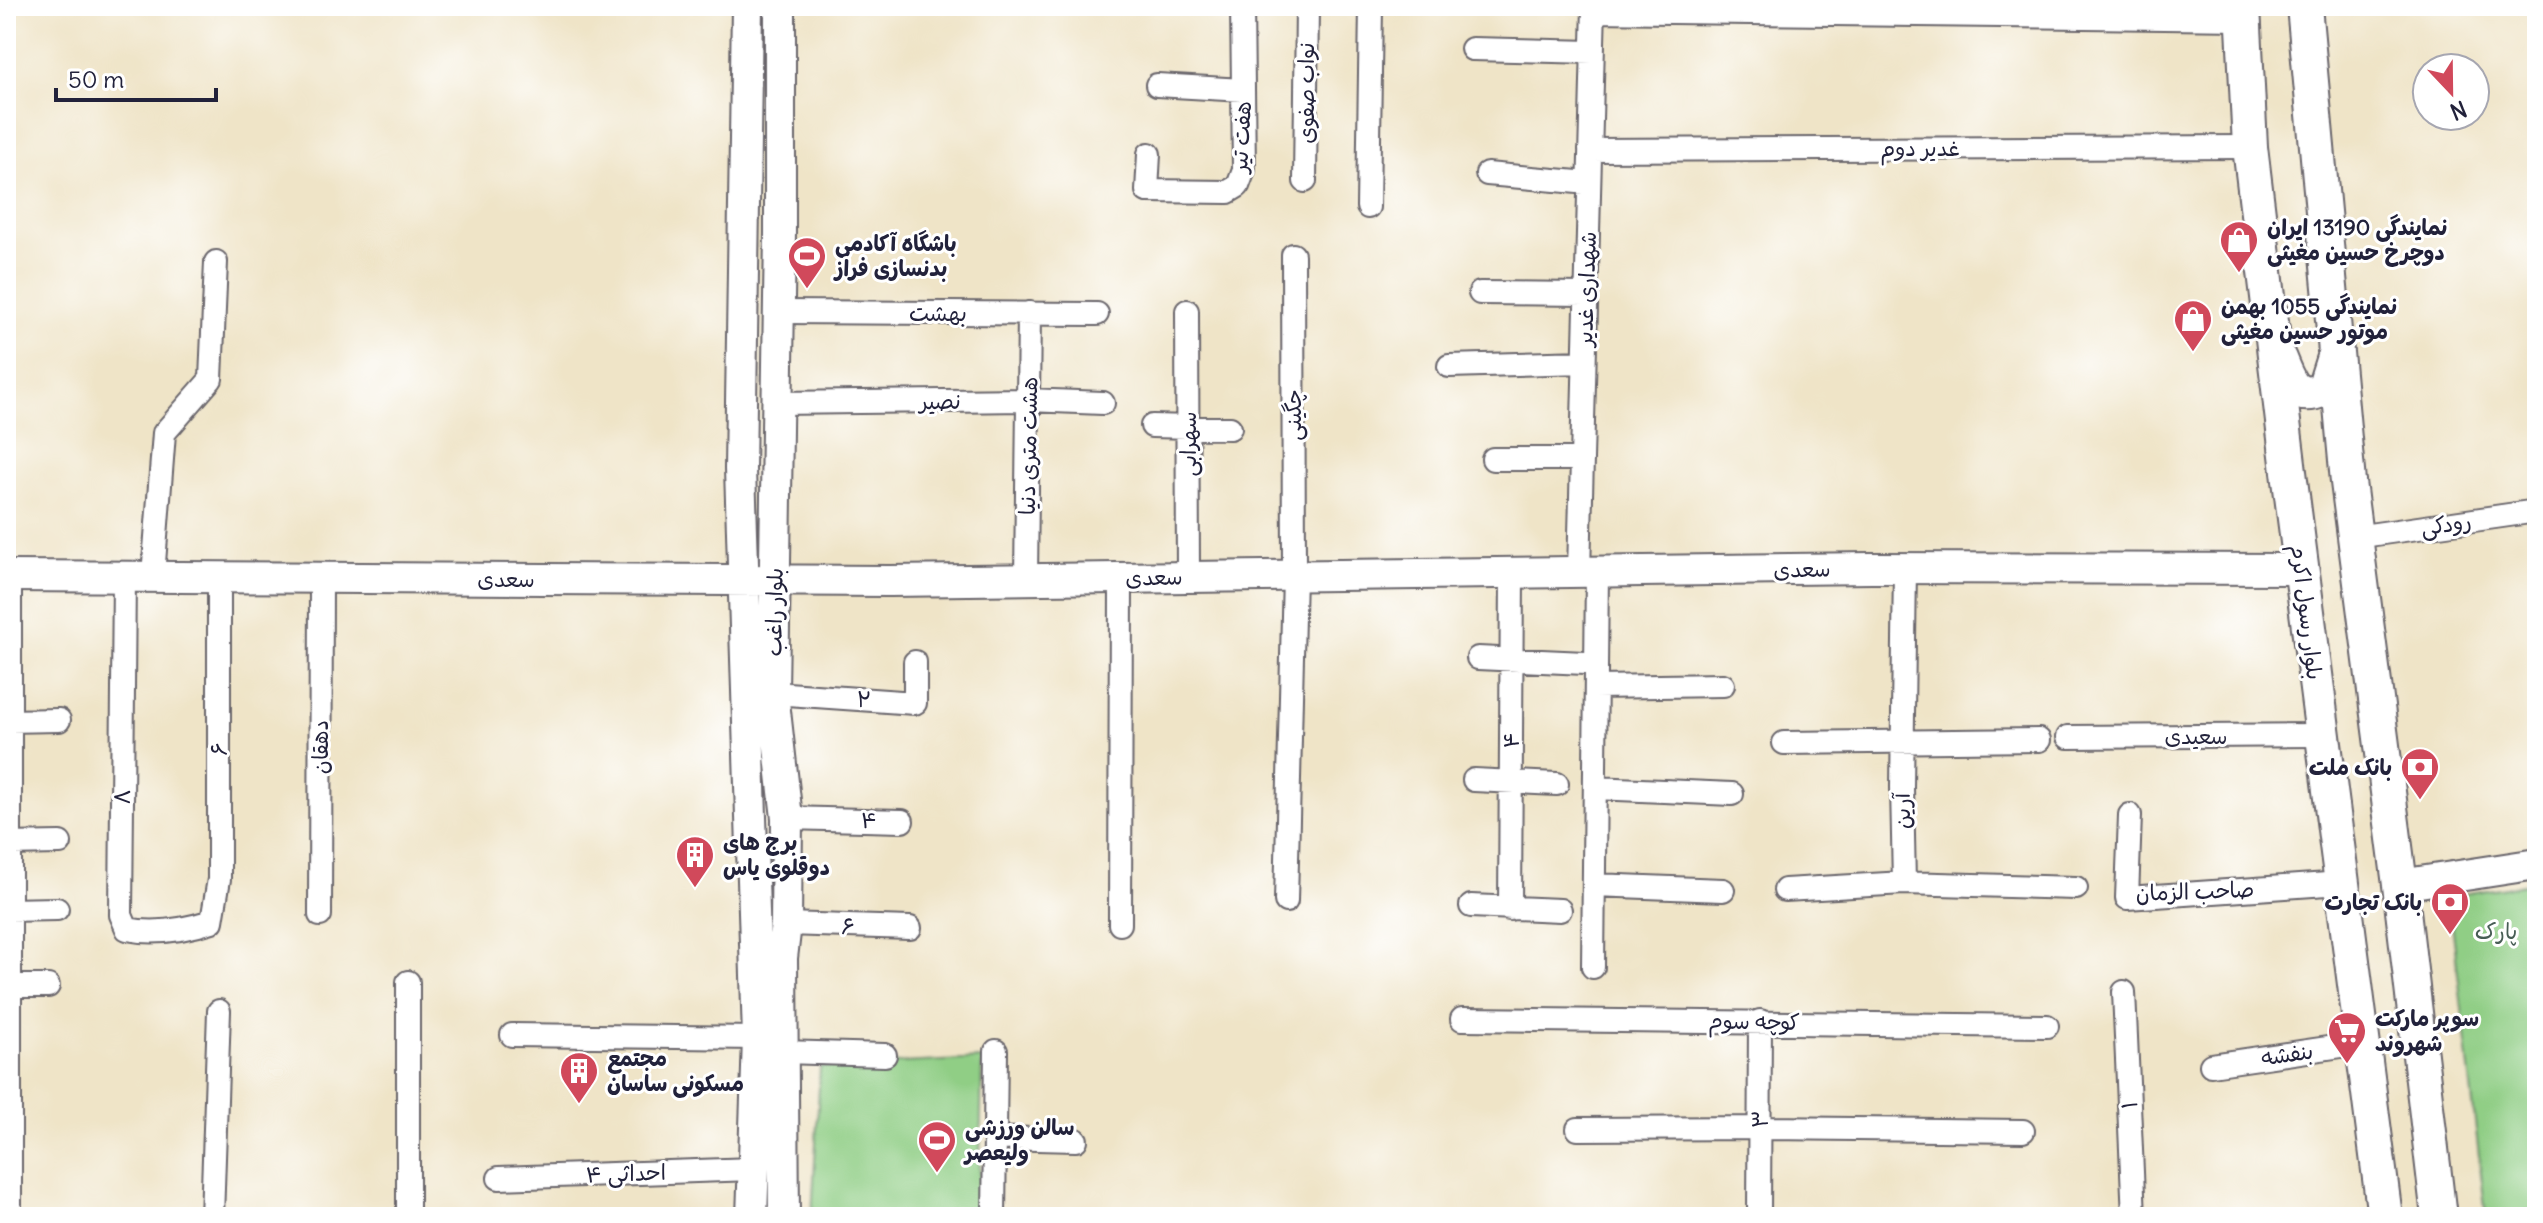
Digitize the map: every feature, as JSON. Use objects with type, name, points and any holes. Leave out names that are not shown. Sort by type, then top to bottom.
[{"type":"main road","points":[[2304,6],[2348,482],[2439,1217]]},
{"type":"main road","name":"بلوار رسول اکرم","points":[[2244,12],[2250,147],[2385,1217]]},
{"type":"main road","points":[[2274,343],[2287,377],[2297,392],[2310,395],[2324,389],[2337,349]]},
{"type":"main road","points":[[2290,480],[2302,457],[2313,452],[2326,454],[2337,462],[2348,482]]},
{"type":"street","name":"بلوار راغب","points":[[747,6],[740,469],[760,580],[787,818],[786,924],[753,1169],[752,1217]]},
{"type":"street","name":"بلوار راغب","points":[[780,6],[777,403],[760,580],[748,774],[784,1217]]},
{"type":"street","name":"هفت تیر","points":[[1149,154],[1147,191],[1228,192],[1238,186],[1244,170],[1242,6]]},
{"type":"street","name":"نواب صفوی","points":[[1305,181],[1307,6]]},
{"type":"street","points":[[1368,207],[1371,6]]},
{"type":"street","points":[[1594,8],[2244,12]]},
{"type":"street","name":"شهداری غدیر","points":[[1593,967],[1596,687],[1582,459],[1594,8]]},
{"type":"street","points":[[1472,49],[1592,52]]},
{"type":"street","points":[[1157,85],[1243,90]]},
{"type":"street","name":"غدیر دوم","points":[[1590,150],[2250,147]]},
{"type":"street","points":[[1487,174],[1589,183]]},
{"type":"street","name":"چگینی","points":[[1286,901],[1294,575],[1293,255]]},
{"type":"street","points":[[138,576],[164,433],[211,379],[216,262]]},
{"type":"street","points":[[1480,293],[1586,294]]},
{"type":"street","name":"سهرابی","points":[[1187,311],[1188,576]]},
{"type":"street","name":"بهشت","points":[[779,312],[1097,314]]},
{"type":"street","name":"هشت متری دنیا","points":[[1026,579],[1029,313]]},
{"type":"street","points":[[1449,366],[1584,362]]},
{"type":"street","name":"نصیر","points":[[777,403],[1028,400],[1103,403]]},
{"type":"street","points":[[1152,426],[1230,428]]},
{"type":"street","points":[[1493,459],[1582,459]]},
{"type":"street","name":"رودکی","points":[[2355,537],[2537,511]]},
{"type":"street","name":"سعدی","points":[[8,576],[760,580],[1905,568],[2302,569]]},
{"type":"street","name":"آرین","points":[[1904,883],[1902,742],[1905,568]]},
{"type":"street","name":"۴","points":[[1510,909],[1512,572]]},
{"type":"street","points":[[8,576],[10,1217]]},
{"type":"street","name":"۸","points":[[138,576],[121,915],[127,929],[148,933],[188,929],[212,921]]},
{"type":"street","name":"۶","points":[[212,921],[219,879],[219,577]]},
{"type":"street","points":[[1120,924],[1121,577]]},
{"type":"street","name":"دهقان","points":[[320,915],[321,578]]},
{"type":"street","points":[[1478,658],[1585,663]]},
{"type":"street","name":"۲","points":[[773,693],[915,703],[915,662]]},
{"type":"street","points":[[1596,687],[1723,685]]},
{"type":"street","points":[[8,720],[59,720]]},
{"type":"street","name":"سعیدی","points":[[2068,737],[2323,735]]},
{"type":"street","points":[[1784,743],[2039,740]]},
{"type":"street","points":[[1474,780],[1557,784]]},
{"type":"street","points":[[1595,788],[1732,794]]},
{"type":"street","name":"صاحب الزمان","points":[[2130,815],[2127,898],[2342,883]]},
{"type":"street","name":"۴","points":[[787,818],[902,821]]},
{"type":"street","points":[[8,844],[60,843]]},
{"type":"street","points":[[2400,885],[2537,864]]},
{"type":"street","points":[[1785,890],[1904,883],[2076,888]]},
{"type":"street","points":[[1594,885],[1723,890]]},
{"type":"street","points":[[1471,906],[1560,910]]},
{"type":"street","points":[[8,910],[57,909]]},
{"type":"street","name":"۶","points":[[786,924],[910,928]]},
{"type":"street","points":[[408,982],[408,1217]]},
{"type":"street","points":[[10,986],[48,986]]},
{"type":"street","name":"۱","points":[[2124,992],[2134,1217]]},
{"type":"street","points":[[212,1217],[219,1011]]},
{"type":"street","name":"کوچه سوم","points":[[1462,1019],[2047,1026]]},
{"type":"street","name":"۳","points":[[1759,1217],[1760,1021]]},
{"type":"street","points":[[512,1035],[770,1045],[885,1055]]},
{"type":"street","name":"بنفشه","points":[[2211,1065],[2362,1043]]},
{"type":"street","points":[[994,1217],[996,1051]]},
{"type":"street","points":[[1578,1129],[2023,1131]]},
{"type":"street","points":[[995,1138],[1076,1140]]},
{"type":"street","name":"احداثی ۴","points":[[499,1178],[753,1169]]},
{"type":"green space","name":"پارک","points":[[2537,882],[2537,1210],[2486,1217],[2449,896]]},
{"type":"green space","points":[[982,1059],[979,1217],[812,1217],[820,1067]]},
{"type":"place","name":"نمایندگی 13190 ایران دوچرخ حسین مغیثی","points":[[2239,274]]},
{"type":"place","name":"باشگاه آکادمی بدنسازی فراز","points":[[807,290]]},
{"type":"place","name":"نمایندگی 1055 بهمن موتور حسین مغیثی","points":[[2193,353]]},
{"type":"place","name":"بانک ملت","points":[[2420,801]]},
{"type":"place","name":"برج های دوقلوی یاس","points":[[695,889]]},
{"type":"place","name":"بانک تجارت","points":[[2450,936]]},
{"type":"place","name":"سوپر مارکت شهروند","points":[[2347,1065]]},
{"type":"place","name":"مجتمع مسکونی ساسان","points":[[579,1105]]},
{"type":"place","name":"سالن ورزشی ولیعصر","points":[[937,1174]]}]
